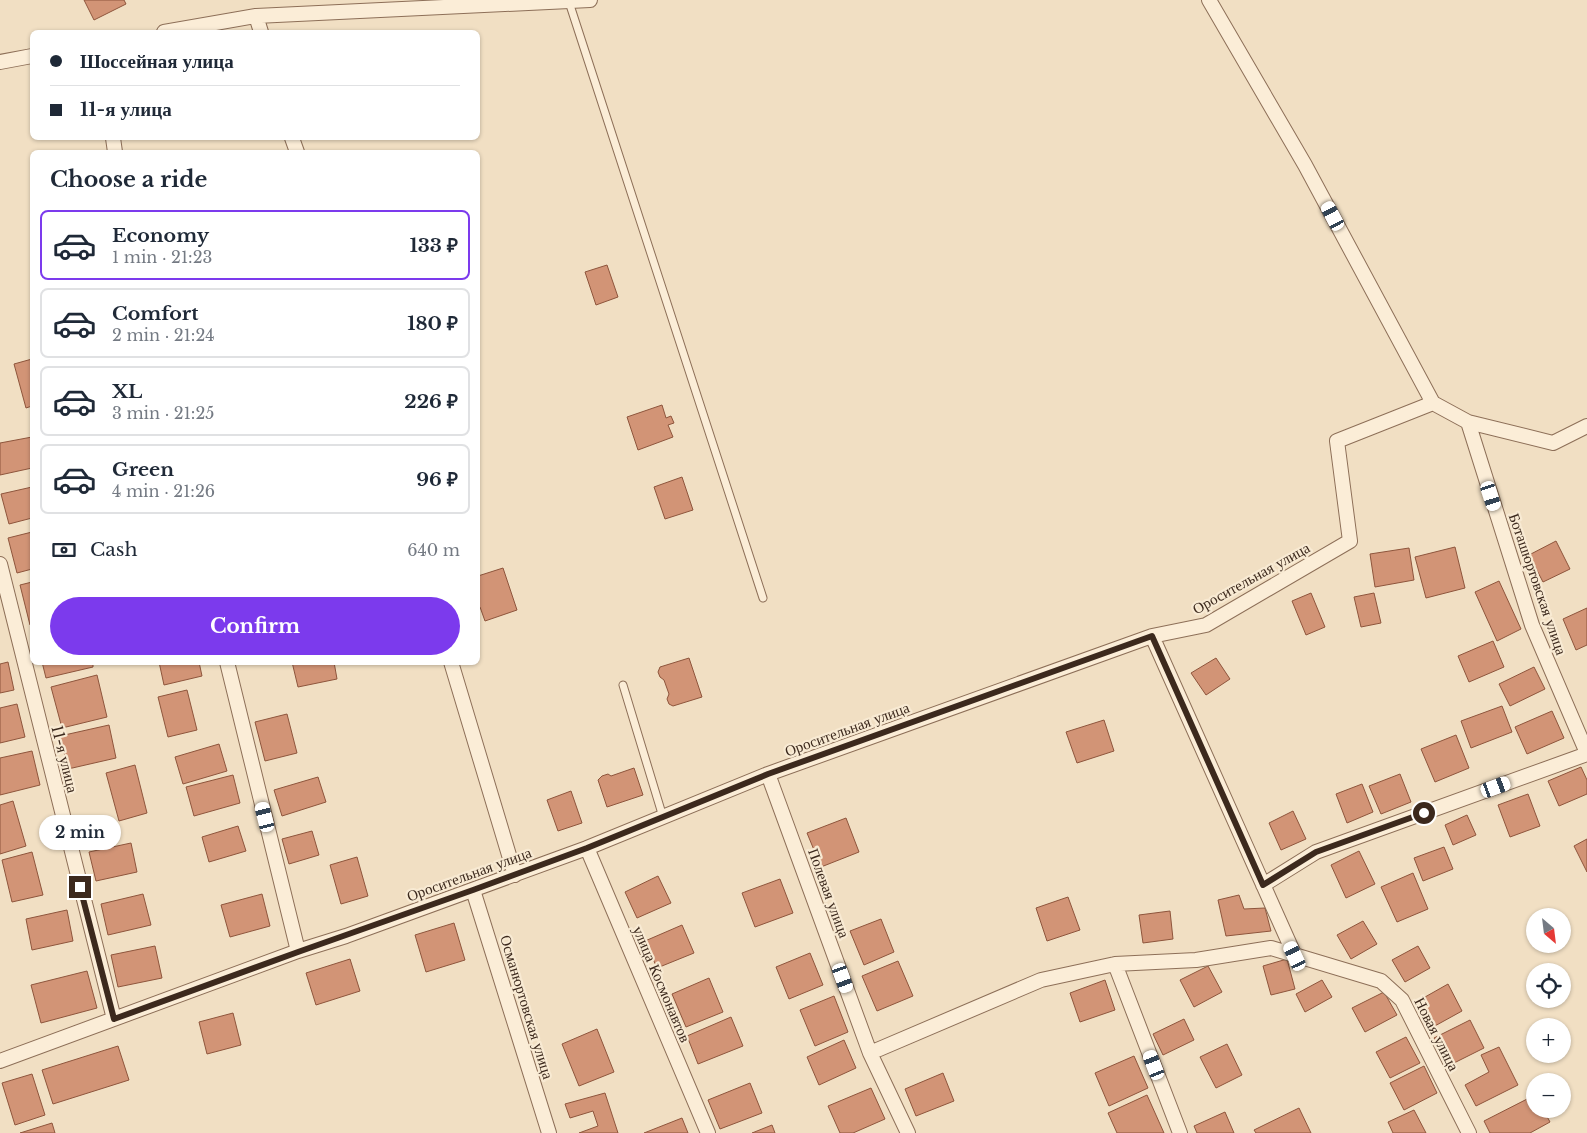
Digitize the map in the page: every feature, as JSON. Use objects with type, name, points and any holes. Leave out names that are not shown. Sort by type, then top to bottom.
[{"type":"street","points":[[176,30],[256,16],[590,0]]},
{"type":"street","points":[[1209,0],[1305,165],[1434,404],[1468,422],[1553,444],[1587,426]]},
{"type":"street","points":[[256,16],[260,30]]},
{"type":"street","points":[[0,62],[30,56]]},
{"type":"street","name":"Оросительная улица","points":[[0,1060],[515,875],[587,848],[768,774],[1152,636],[1206,625],[1350,541],[1337,441],[1434,404]]},
{"type":"street","name":"Боташюртовская улица","points":[[1468,422],[1532,625],[1587,753]]},
{"type":"street","name":"11-я улица","points":[[0,564],[114,1019]]},
{"type":"street","points":[[1152,636],[1295,956]]},
{"type":"street","points":[[228,665],[298,952]]},
{"type":"street","points":[[452,665],[515,875]]},
{"type":"street","points":[[1263,885],[1316,852],[1587,753]]},
{"type":"street","name":"Полевая улица","points":[[768,774],[870,1052],[908,1133]]},
{"type":"street","name":"улица Космонавтов","points":[[587,848],[708,1133]]},
{"type":"street","name":"Османюртовская улица","points":[[473,890],[549,1133]]},
{"type":"street","name":"Новая улица","points":[[870,1052],[1041,980],[1115,964],[1196,960],[1271,948],[1380,981],[1402,1000],[1469,1133]]},
{"type":"street","points":[[1115,964],[1180,1133]]},
{"type":"lane","points":[[569,2],[763,598]]},
{"type":"lane","points":[[623,685],[663,817]]},
{"type":"building","points":[[84,0],[124,0],[126,4],[94,20]]},
{"type":"building","points":[[607,265],[618,297],[596,305],[585,272]]},
{"type":"building","points":[[30,360],[30,407],[26,408],[14,364]]},
{"type":"building","points":[[662,405],[666,418],[671,416],[674,423],[668,425],[673,437],[638,450],[627,417]]},
{"type":"building","points":[[30,437],[30,468],[0,475],[0,443]]},
{"type":"building","points":[[682,477],[693,510],[665,519],[654,487]]},
{"type":"building","points":[[30,487],[30,519],[9,524],[1,494]]},
{"type":"building","points":[[30,532],[30,570],[17,573],[8,538]]},
{"type":"building","points":[[1556,541],[1570,569],[1543,582],[1529,555]]},
{"type":"building","points":[[1455,547],[1465,588],[1426,598],[1415,557]]},
{"type":"building","points":[[1409,548],[1414,580],[1375,587],[1370,554]]},
{"type":"building","points":[[503,568],[517,610],[485,621],[480,607],[480,575]]},
{"type":"building","points":[[1499,581],[1521,629],[1497,641],[1475,592]]},
{"type":"building","points":[[30,582],[30,625],[20,585]]},
{"type":"building","points":[[1311,593],[1325,627],[1306,635],[1292,601]]},
{"type":"building","points":[[1374,593],[1381,623],[1361,627],[1354,597]]},
{"type":"building","points":[[1587,608],[1587,645],[1576,650],[1563,619]]},
{"type":"building","points":[[1493,641],[1504,667],[1469,682],[1458,656]]},
{"type":"building","points":[[689,658],[702,697],[673,706],[669,704],[667,699],[669,694],[664,680],[658,672],[660,667]]},
{"type":"building","points":[[1216,658],[1230,679],[1206,695],[1191,673]]},
{"type":"building","points":[[8,662],[14,690],[0,693],[0,664]]},
{"type":"building","points":[[43,665],[93,665],[93,667],[46,678]]},
{"type":"building","points":[[160,665],[200,665],[202,676],[164,685]]},
{"type":"building","points":[[293,665],[335,665],[337,679],[298,687]]},
{"type":"building","points":[[1534,667],[1545,689],[1510,706],[1499,684]]},
{"type":"building","points":[[97,675],[107,717],[62,728],[51,687]]},
{"type":"building","points":[[187,690],[197,730],[168,737],[158,697]]},
{"type":"building","points":[[17,704],[25,737],[0,743],[0,708]]},
{"type":"building","points":[[1502,706],[1512,732],[1471,748],[1461,721]]},
{"type":"building","points":[[1552,711],[1564,738],[1527,754],[1515,727]]},
{"type":"building","points":[[287,714],[297,753],[265,761],[255,722]]},
{"type":"building","points":[[1104,720],[1114,751],[1077,763],[1066,732]]},
{"type":"building","points":[[109,725],[116,758],[68,769],[60,736]]},
{"type":"building","points":[[1456,735],[1469,768],[1435,782],[1421,749]]},
{"type":"building","points":[[219,744],[227,771],[183,784],[175,757]]},
{"type":"building","points":[[32,751],[40,785],[0,795],[0,758]]},
{"type":"building","points":[[135,765],[147,813],[119,821],[106,773]]},
{"type":"building","points":[[1581,767],[1587,780],[1587,794],[1559,806],[1548,781]]},
{"type":"building","points":[[634,768],[643,795],[607,807],[598,780],[608,774],[611,776]]},
{"type":"building","points":[[1400,774],[1411,802],[1381,814],[1369,786]]},
{"type":"building","points":[[233,775],[240,803],[194,816],[186,787]]},
{"type":"building","points":[[318,777],[326,802],[282,816],[274,790]]},
{"type":"building","points":[[1362,784],[1373,812],[1347,823],[1336,794]]},
{"type":"building","points":[[571,791],[582,823],[558,831],[547,800]]},
{"type":"building","points":[[1528,794],[1540,826],[1510,837],[1498,805]]},
{"type":"building","points":[[13,801],[26,846],[0,854],[0,805]]},
{"type":"building","points":[[1293,811],[1306,839],[1281,850],[1269,823]]},
{"type":"building","points":[[1467,815],[1476,835],[1453,845],[1445,825]]},
{"type":"building","points":[[846,818],[859,852],[821,867],[807,833]]},
{"type":"building","points":[[238,826],[246,851],[209,862],[202,837]]},
{"type":"building","points":[[312,831],[319,855],[289,864],[282,839]]},
{"type":"building","points":[[1587,839],[1587,872],[1574,846]]},
{"type":"building","points":[[131,843],[137,872],[96,881],[89,852]]},
{"type":"building","points":[[1444,847],[1453,869],[1423,881],[1414,858]]},
{"type":"building","points":[[1359,851],[1375,884],[1346,898],[1331,865]]},
{"type":"building","points":[[32,852],[43,895],[12,902],[2,860]]},
{"type":"building","points":[[357,857],[368,896],[341,904],[330,865]]},
{"type":"building","points":[[1413,873],[1428,909],[1397,922],[1381,887]]},
{"type":"building","points":[[658,876],[671,903],[637,918],[625,892]]},
{"type":"building","points":[[780,879],[793,913],[755,927],[742,893]]},
{"type":"building","points":[[143,894],[151,925],[108,935],[101,904]]},
{"type":"building","points":[[262,894],[270,926],[230,937],[221,905]]},
{"type":"building","points":[[1239,895],[1244,909],[1265,908],[1271,931],[1226,936],[1218,900]]},
{"type":"building","points":[[1068,897],[1080,930],[1047,941],[1036,908]]},
{"type":"building","points":[[67,910],[73,941],[32,950],[26,919]]},
{"type":"building","points":[[1170,911],[1173,939],[1143,943],[1139,915]]},
{"type":"building","points":[[881,919],[894,952],[864,965],[850,931]]},
{"type":"building","points":[[1363,921],[1377,944],[1351,959],[1337,935]]},
{"type":"building","points":[[454,923],[465,960],[426,972],[415,935]]},
{"type":"building","points":[[682,925],[694,953],[657,968],[645,941]]},
{"type":"building","points":[[155,946],[162,978],[118,987],[111,955]]},
{"type":"building","points":[[1418,946],[1430,968],[1405,982],[1392,960]]},
{"type":"building","points":[[810,953],[823,985],[789,999],[776,967]]},
{"type":"building","points":[[350,959],[360,991],[316,1005],[306,973]]},
{"type":"building","points":[[1287,959],[1295,989],[1271,995],[1263,966]]},
{"type":"building","points":[[898,961],[913,996],[877,1011],[862,976]]},
{"type":"building","points":[[1208,966],[1222,992],[1194,1007],[1180,980]]},
{"type":"building","points":[[87,971],[97,1008],[41,1023],[31,985]]},
{"type":"building","points":[[709,978],[723,1012],[686,1027],[672,994]]},
{"type":"building","points":[[1105,980],[1115,1010],[1080,1022],[1070,993]]},
{"type":"building","points":[[1322,980],[1332,997],[1305,1012],[1296,994]]},
{"type":"building","points":[[1448,984],[1462,1011],[1433,1027],[1418,1001]]},
{"type":"building","points":[[1384,992],[1397,1015],[1365,1032],[1352,1008]]},
{"type":"building","points":[[834,996],[848,1032],[815,1046],[800,1010]]},
{"type":"building","points":[[233,1013],[241,1045],[207,1054],[199,1022]]},
{"type":"building","points":[[731,1017],[743,1046],[698,1064],[687,1036]]},
{"type":"building","points":[[1184,1019],[1194,1040],[1163,1055],[1153,1034]]},
{"type":"building","points":[[1470,1020],[1484,1048],[1448,1066],[1434,1038]]},
{"type":"building","points":[[597,1029],[614,1072],[579,1086],[562,1044]]},
{"type":"building","points":[[1406,1037],[1420,1063],[1390,1078],[1376,1052]]},
{"type":"building","points":[[844,1040],[856,1068],[819,1085],[807,1057]]},
{"type":"building","points":[[1227,1044],[1242,1075],[1216,1088],[1200,1057]]},
{"type":"building","points":[[118,1046],[129,1080],[53,1104],[42,1070]]},
{"type":"building","points":[[1499,1047],[1518,1085],[1476,1106],[1465,1085],[1489,1072],[1481,1055]]},
{"type":"building","points":[[1134,1056],[1148,1088],[1109,1106],[1095,1073]]},
{"type":"building","points":[[1424,1066],[1437,1093],[1404,1110],[1390,1083]]},
{"type":"building","points":[[943,1073],[954,1101],[916,1116],[905,1089]]},
{"type":"building","points":[[32,1074],[45,1115],[15,1125],[2,1083]]},
{"type":"building","points":[[750,1083],[762,1113],[720,1129],[708,1100]]},
{"type":"building","points":[[871,1088],[885,1119],[853,1133],[840,1133],[828,1106]]},
{"type":"building","points":[[605,1093],[618,1133],[579,1133],[598,1126],[593,1111],[570,1118],[565,1104]]},
{"type":"building","points":[[1147,1095],[1164,1133],[1117,1133],[1108,1113]]},
{"type":"building","points":[[1526,1100],[1526,1118],[1548,1118],[1550,1122],[1530,1133],[1490,1133],[1484,1121]]},
{"type":"building","points":[[1299,1108],[1311,1133],[1256,1133],[1254,1130]]},
{"type":"building","points":[[1414,1110],[1426,1133],[1393,1133],[1388,1122]]},
{"type":"building","points":[[1225,1112],[1234,1133],[1197,1133],[1194,1126]]},
{"type":"building","points":[[682,1118],[688,1133],[644,1133]]},
{"type":"building","points":[[52,1123],[55,1133],[20,1133]]},
{"type":"building","points":[[772,1125],[775,1133],[752,1133]]},
{"type":"route","points":[[80,887],[114,1019],[587,848],[768,774],[1152,636],[1263,885],[1316,852],[1424,813]]}]
